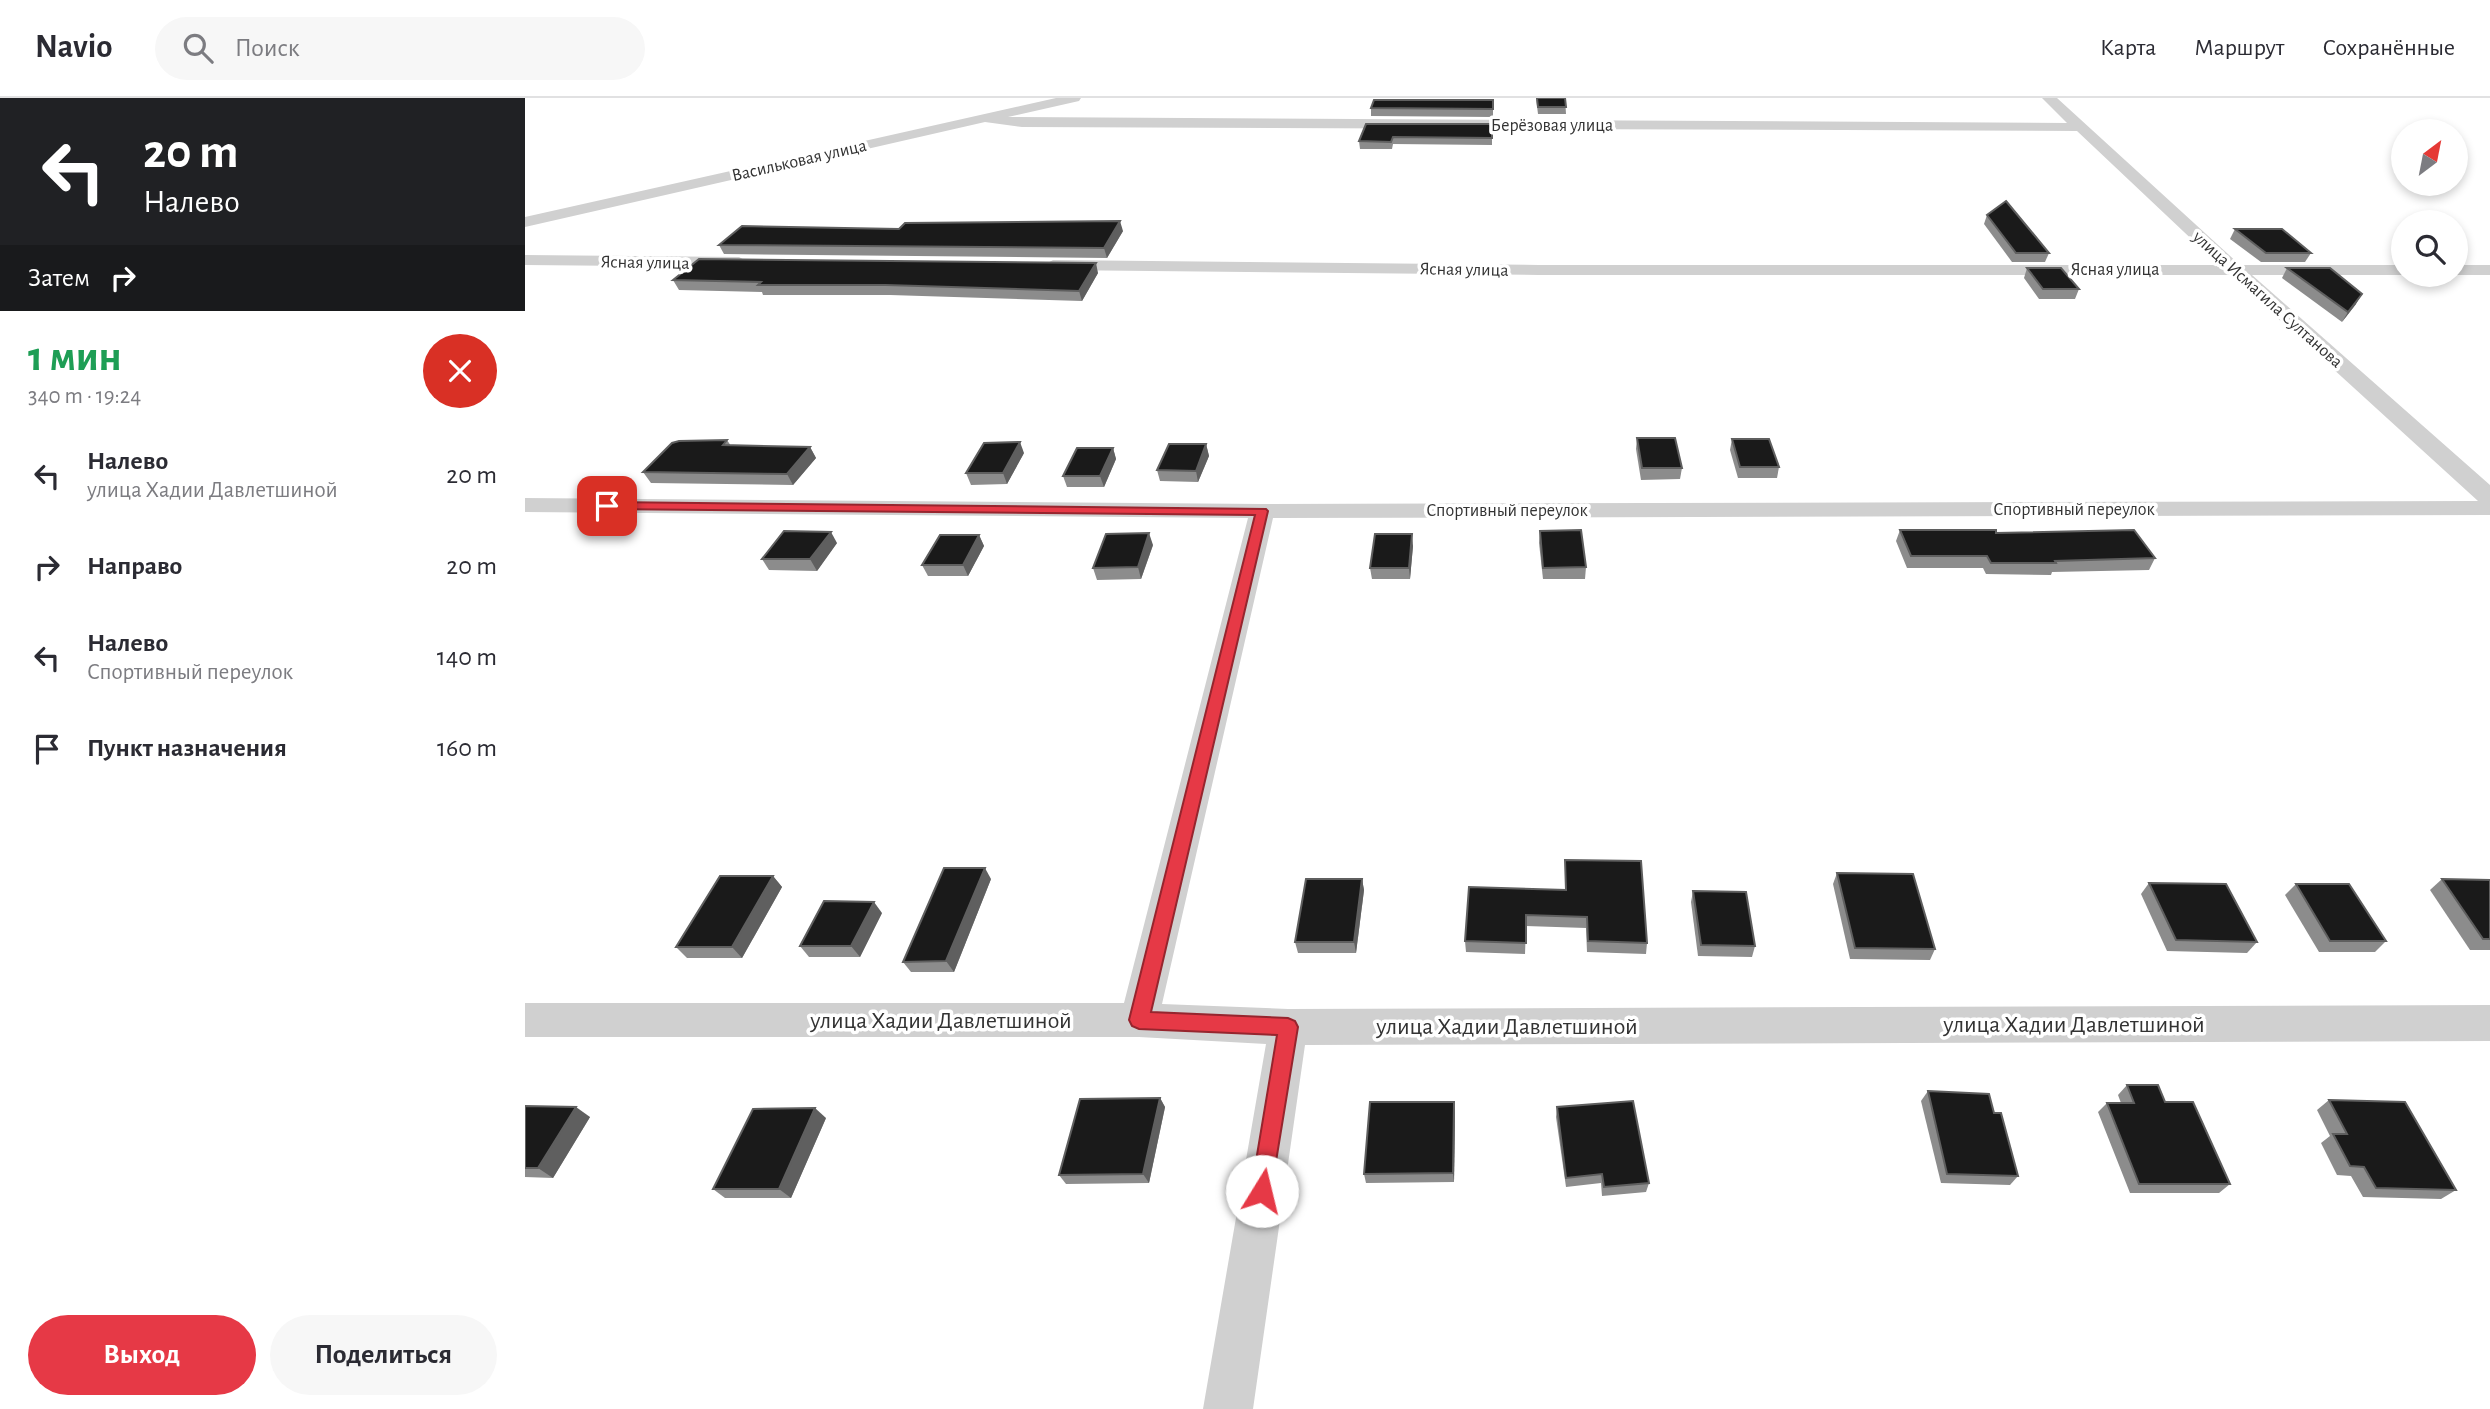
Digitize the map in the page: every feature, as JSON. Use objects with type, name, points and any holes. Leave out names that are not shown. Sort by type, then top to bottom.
[{"type":"street","name":"Васильковая улица","points":[[525,222],[1074,98]]},
{"type":"street","name":"улица Исмагила Султанова","points":[[2049,98],[2234,269],[2490,498]]},
{"type":"street","name":"Берёзовая улица","points":[[983,118],[1022,124],[2079,127]]},
{"type":"street","name":"Ясная улица","points":[[525,260],[761,262]]},
{"type":"street","name":"Ясная улица","points":[[1039,265],[1525,270],[2391,270]]},
{"type":"street","points":[[2468,270],[2490,270]]},
{"type":"street","name":"Спортивный переулок","points":[[525,505],[1262,511],[2490,508]]},
{"type":"street","points":[[1139,1020],[1262,511]]},
{"type":"street","name":"улица Хадии Давлетшиной","points":[[525,1020],[1139,1020],[1288,1027],[2490,1023]]},
{"type":"street","points":[[1228,1409],[1288,1027]]},
{"type":"building","points":[[1537,98],[1565,98],[1566,107],[1538,107]]},
{"type":"building","points":[[1374,100],[1493,100],[1493,109],[1371,108]]},
{"type":"building","points":[[1366,124],[1492,124],[1492,138],[1393,137],[1391,142],[1359,141]]},
{"type":"building","points":[[2006,201],[2049,253],[2016,253],[1987,215]]},
{"type":"building","points":[[1120,221],[1104,248],[719,245],[742,226],[899,229],[905,223]]},
{"type":"building","points":[[2235,229],[2282,229],[2311,253],[2266,253]]},
{"type":"building","points":[[699,259],[1096,263],[1079,291],[886,285],[758,285],[761,282],[673,280]]},
{"type":"building","points":[[2027,268],[2061,268],[2079,289],[2043,289]]},
{"type":"building","points":[[2287,268],[2330,268],[2362,294],[2348,312]]},
{"type":"building","points":[[1637,438],[1675,438],[1682,468],[1642,468]]},
{"type":"building","points":[[1732,439],[1769,439],[1779,467],[1740,467]]},
{"type":"building","points":[[727,440],[723,445],[810,447],[787,474],[643,472],[672,443]]},
{"type":"building","points":[[1020,442],[1003,473],[966,473],[984,443]]},
{"type":"building","points":[[1169,444],[1206,444],[1196,471],[1157,470]]},
{"type":"building","points":[[1077,448],[1113,448],[1100,476],[1063,476]]},
{"type":"building","points":[[1581,530],[1586,567],[1543,568],[1540,531]]},
{"type":"building","points":[[1900,530],[1996,530],[1996,533],[2134,530],[2155,558],[1991,563],[1987,556],[1911,556]]},
{"type":"building","points":[[784,531],[831,532],[810,559],[762,559]]},
{"type":"building","points":[[1149,533],[1138,567],[1093,568],[1106,534]]},
{"type":"building","points":[[1375,534],[1412,534],[1409,568],[1370,568]]},
{"type":"building","points":[[940,535],[979,535],[963,565],[922,565]]},
{"type":"building","points":[[1565,860],[1641,861],[1647,943],[1588,941],[1587,917],[1526,915],[1526,943],[1465,941],[1469,887],[1566,890]]},
{"type":"building","points":[[944,868],[985,868],[946,961],[903,962]]},
{"type":"building","points":[[1837,873],[1913,874],[1935,949],[1855,948]]},
{"type":"building","points":[[720,876],[773,876],[732,947],[676,947]]},
{"type":"building","points":[[1306,879],[1362,879],[1354,942],[1295,942]]},
{"type":"building","points":[[2442,879],[2490,880],[2490,939],[2483,939]]},
{"type":"building","points":[[2149,883],[2226,884],[2257,942],[2176,940]]},
{"type":"building","points":[[2296,884],[2349,884],[2386,941],[2330,941]]},
{"type":"building","points":[[1693,891],[1746,892],[1755,946],[1701,945]]},
{"type":"building","points":[[824,901],[874,902],[851,946],[800,946]]},
{"type":"building","points":[[2127,1085],[2158,1085],[2165,1102],[2193,1102],[2230,1184],[2139,1184],[2107,1103],[2134,1103]]},
{"type":"building","points":[[1928,1091],[1989,1094],[1994,1113],[2001,1113],[2018,1176],[1947,1174]]},
{"type":"building","points":[[1160,1098],[1143,1174],[1059,1175],[1080,1099]]},
{"type":"building","points":[[2329,1100],[2405,1102],[2456,1190],[2376,1188],[2364,1167],[2350,1166],[2333,1134],[2347,1134]]},
{"type":"building","points":[[1633,1101],[1649,1183],[1604,1187],[1602,1174],[1566,1178],[1557,1107]]},
{"type":"building","points":[[1370,1102],[1454,1102],[1453,1173],[1364,1174]]},
{"type":"building","points":[[525,1106],[576,1107],[538,1168],[525,1168]]},
{"type":"building","points":[[815,1108],[779,1189],[713,1189],[753,1109]]},
{"type":"route","points":[[607,506],[1262,511],[1139,1020],[1288,1027],[1262,1191]]}]
